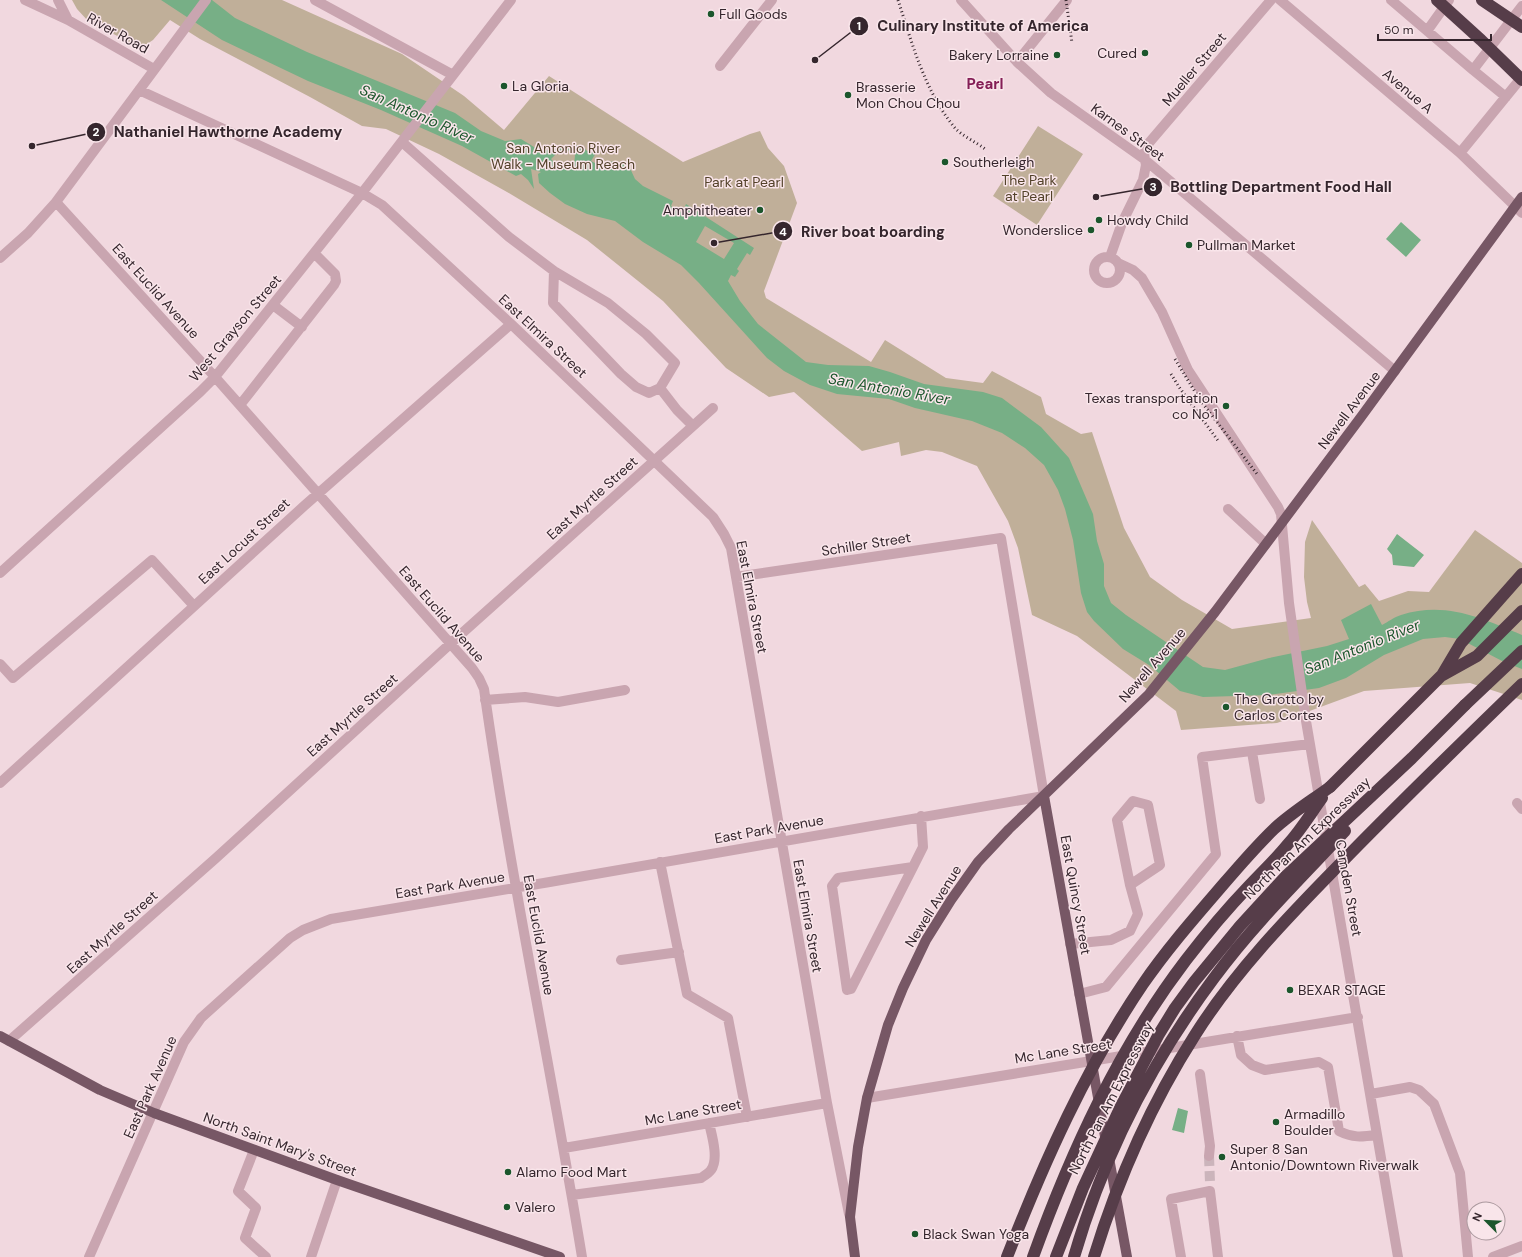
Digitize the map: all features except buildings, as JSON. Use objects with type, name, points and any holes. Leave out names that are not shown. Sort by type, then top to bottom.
[{"type":"highway","points":[[1437,0],[1522,79]]},
{"type":"highway","points":[[1482,0],[1522,27]]},
{"type":"highway","points":[[1441,676],[1461,643],[1522,574]]},
{"type":"highway","name":"North Pan Am Expressway","points":[[1007,1257],[1032,1196],[1074,1103],[1117,1024],[1167,951],[1234,871],[1275,828],[1330,787],[1441,676],[1477,656],[1522,611]]},
{"type":"highway","name":"North Pan Am Expressway","points":[[1056,1257],[1080,1195],[1144,1059],[1175,1008],[1194,982],[1240,926],[1285,877],[1412,758],[1522,651]]},
{"type":"highway","points":[[1094,1257],[1120,1181],[1149,1117],[1171,1074],[1223,995],[1297,908],[1402,800],[1522,684]]},
{"type":"highway","points":[[1297,908],[1522,695]]},
{"type":"highway","name":"North Pan Am Expressway","points":[[1074,1257],[1100,1184],[1126,1123],[1162,1054],[1215,977],[1250,933],[1412,758]]},
{"type":"highway","name":"North Pan Am Expressway","points":[[1033,1257],[1054,1201],[1092,1115],[1110,1078],[1136,1034],[1162,993],[1205,936],[1247,887],[1289,844],[1330,787]]},
{"type":"main road","name":"Newell Avenue","points":[[850,1217],[858,1147],[867,1098],[888,1025],[903,988],[926,940],[951,900],[978,862],[1009,829],[1149,694],[1215,612],[1519,209],[1522,197]]},
{"type":"main road","name":"East Quincy Street","points":[[1044,796],[1127,1257]]},
{"type":"main road","name":"North Saint Mary's Street","points":[[0,1036],[100,1090],[154,1113],[337,1180],[560,1257]]},
{"type":"main road","name":"East Elmira Street","points":[[850,1217],[856,1257]]},
{"type":"street","points":[[25,0],[68,20]]},
{"type":"street","name":"River Road","points":[[58,0],[68,20],[154,69]]},
{"type":"street","points":[[0,258],[28,232],[56,202],[206,0]]},
{"type":"street","points":[[315,0],[453,75]]},
{"type":"street","name":"West Grayson Street","points":[[0,573],[215,377],[402,142],[510,0]]},
{"type":"street","points":[[720,66],[772,0]]},
{"type":"street","name":"Karnes Street","points":[[961,0],[1017,62],[1051,93],[1144,159],[1396,371]]},
{"type":"street","points":[[1017,62],[1067,0]]},
{"type":"street","name":"Mueller Street","points":[[1114,260],[1122,222],[1143,180],[1146,166],[1144,154],[1148,144],[1271,0]]},
{"type":"street","name":"Avenue A","points":[[1280,0],[1460,154],[1519,209]]},
{"type":"street","points":[[1391,0],[1506,97]]},
{"type":"street","points":[[1427,31],[1449,0]]},
{"type":"street","points":[[1473,70],[1522,6]]},
{"type":"street","points":[[1460,154],[1522,79]]},
{"type":"street","name":"East Elmira Street","points":[[139,90],[362,193],[382,205],[511,324],[713,517],[724,534],[730,548],[736,577],[827,1103],[850,1217]]},
{"type":"street","points":[[402,142],[509,237],[554,271],[608,303],[646,334],[675,363],[660,388],[649,393],[636,387],[621,374],[553,303],[554,271]]},
{"type":"street","name":"East Euclid Avenue","points":[[56,202],[240,405],[472,668],[479,678],[484,689],[516,889],[564,1148],[582,1257]]},
{"type":"street","points":[[240,405],[331,290],[336,280],[335,274],[314,253]]},
{"type":"street","name":"Camden Street","points":[[1114,260],[1133,270],[1142,278],[1162,312],[1188,370],[1278,506],[1282,522],[1290,603],[1306,721],[1398,1257]]},
{"type":"street","points":[[273,305],[302,327]]},
{"type":"street","name":"East Locust Street","points":[[0,783],[317,494],[511,324]]},
{"type":"street","points":[[660,388],[677,410],[693,426]]},
{"type":"street","name":"East Myrtle Street","points":[[10,1041],[216,858],[450,644],[713,408]]},
{"type":"street","points":[[1228,509],[1266,544]]},
{"type":"street","name":"Schiller Street","points":[[736,577],[1001,538]]},
{"type":"street","name":"East Quincy Street","points":[[1001,538],[1044,796]]},
{"type":"street","points":[[0,664],[14,678],[152,560],[194,606]]},
{"type":"street","points":[[485,700],[525,697],[558,702],[625,690]]},
{"type":"street","points":[[1079,994],[1106,987],[1216,854],[1202,757],[1310,744]]},
{"type":"street","points":[[1252,752],[1260,799]]},
{"type":"street","name":"East Park Avenue","points":[[89,1257],[154,1113],[184,1042],[191,1030],[202,1018],[290,938],[303,930],[332,919],[516,889],[660,862],[1044,796]]},
{"type":"street","points":[[1070,944],[1111,940],[1130,931],[1138,914],[1130,885],[1117,820],[1133,801],[1148,805],[1160,865],[1130,885]]},
{"type":"street","points":[[913,867],[838,878],[832,886],[847,990],[851,989],[913,867],[923,847],[922,816]]},
{"type":"street","points":[[660,862],[687,994],[728,1018],[747,1117]]},
{"type":"street","points":[[621,960],[679,952]]},
{"type":"street","name":"Mc Lane Street","points":[[867,1098],[1358,1017]]},
{"type":"street","points":[[1237,1036],[1241,1055],[1252,1065],[1265,1070],[1319,1062],[1324,1064],[1328,1067],[1339,1131],[1348,1136],[1360,1137],[1376,1135]]},
{"type":"street","points":[[1200,1074],[1210,1146],[1209,1156]]},
{"type":"street","points":[[1371,1094],[1410,1087],[1419,1090],[1434,1104],[1460,1173],[1468,1257]]},
{"type":"street","name":"Mc Lane Street","points":[[564,1148],[827,1103]]},
{"type":"street","points":[[572,1195],[701,1178],[711,1171],[714,1163],[714,1149],[709,1123]]},
{"type":"street","points":[[254,1150],[238,1191],[256,1208],[245,1238],[266,1257]]},
{"type":"street","points":[[311,1257],[337,1180]]},
{"type":"street","points":[[1180,1257],[1171,1199],[1210,1186],[1218,1257]]},
{"type":"street","points":[[1493,1257],[1522,1246]]},
{"type":"green space","name":"San Antonio River Walk - Museum Reach","points":[[72,0],[282,0],[402,54],[464,96],[504,130],[549,76],[683,162],[760,131],[768,148],[784,166],[797,203],[764,291],[766,298],[871,362],[885,340],[946,378],[983,383],[992,371],[1041,397],[1046,414],[1081,434],[1092,432],[1124,528],[1150,577],[1182,600],[1232,629],[1311,618],[1307,602],[1304,577],[1305,542],[1312,520],[1359,587],[1365,584],[1379,601],[1408,591],[1429,592],[1475,530],[1522,563],[1522,700],[1470,683],[1364,691],[1277,723],[1181,730],[1176,711],[1077,636],[1032,615],[1018,548],[1008,521],[977,466],[942,452],[926,450],[901,456],[899,442],[862,451],[794,392],[769,397],[726,368],[663,301],[587,240],[507,192],[439,154],[386,129],[362,126],[200,39],[170,20],[153,40],[147,44],[137,46],[88,21],[77,9]]},
{"type":"green space","name":"The Park at Pearl","points":[[1038,126],[1083,154],[1037,225],[993,196]]},
{"type":"water","name":"San Antonio River","points":[[161,0],[212,0],[235,18],[307,52],[455,113],[481,131],[505,141],[521,139],[534,147],[547,150],[559,147],[582,145],[587,151],[596,153],[591,161],[599,165],[614,161],[629,166],[635,179],[643,186],[673,201],[671,206],[682,213],[686,204],[754,248],[750,255],[747,253],[737,269],[739,271],[735,277],[731,275],[728,281],[740,301],[758,324],[806,362],[828,365],[869,366],[924,384],[983,392],[1002,398],[1041,427],[1069,458],[1093,514],[1097,541],[1104,564],[1104,586],[1111,603],[1126,615],[1203,667],[1225,670],[1269,658],[1327,646],[1349,639],[1341,620],[1371,604],[1382,625],[1398,616],[1417,611],[1448,611],[1463,613],[1522,635],[1522,669],[1504,662],[1460,639],[1445,637],[1423,639],[1384,655],[1346,678],[1319,688],[1269,695],[1203,697],[1180,691],[1149,665],[1123,649],[1094,621],[1087,612],[1081,593],[1073,540],[1065,509],[1058,490],[1044,465],[1025,448],[1002,433],[972,421],[915,408],[889,399],[837,394],[810,385],[784,371],[767,358],[681,265],[643,242],[615,221],[587,214],[565,204],[539,183],[538,174],[541,172],[531,169],[534,189],[528,180],[521,174],[516,176],[462,146],[381,110],[308,81],[222,40]],"holes":[[[564,150],[574,151],[574,164],[561,166],[556,164],[551,159],[556,154]],[[705,226],[734,243],[724,259],[696,242]]]},
{"type":"water","points":[[1401,222],[1421,240],[1406,257],[1386,239]]},
{"type":"water","points":[[1397,534],[1424,555],[1414,567],[1393,565],[1392,555],[1387,549]]},
{"type":"water","points":[[1178,1108],[1188,1111],[1184,1133],[1172,1130]]},
{"type":"tunnel","points":[[1209,1156],[1210,1182]]},
{"type":"railway","points":[[898,0],[920,67],[935,99],[955,128],[961,134],[985,149]]},
{"type":"railway","points":[[1066,0],[1072,43]]},
{"type":"railway","points":[[1175,359],[1200,400],[1257,474]]},
{"type":"railway","points":[[1171,374],[1219,442]]},
{"type":"place","name":"Full Goods","points":[[711,14]]},
{"type":"place","name":"Cured","points":[[1145,53]]},
{"type":"place","name":"Bakery Lorraine","points":[[1057,55]]},
{"type":"place","name":"Culinary Institute of America","points":[[815,60]]},
{"type":"place","name":"La Gloria","points":[[504,86]]},
{"type":"place","name":"Brasserie Mon Chou Chou","points":[[848,95]]},
{"type":"place","name":"Nathaniel Hawthorne Academy","points":[[32,146]]},
{"type":"place","name":"Southerleigh","points":[[945,162]]},
{"type":"place","name":"Bottling Department Food Hall","points":[[1096,197]]},
{"type":"place","name":"Amphitheater","points":[[760,210]]},
{"type":"place","name":"Howdy Child","points":[[1099,220]]},
{"type":"place","name":"Wonderslice","points":[[1091,230]]},
{"type":"place","name":"River boat boarding","points":[[714,243]]},
{"type":"place","name":"Pullman Market","points":[[1189,245]]},
{"type":"place","name":"Texas transportation co No 1","points":[[1226,406]]},
{"type":"place","name":"The Grotto by Carlos Cortes","points":[[1226,707]]},
{"type":"place","name":"BEXAR STAGE","points":[[1290,990]]},
{"type":"place","name":"Armadillo Boulder","points":[[1276,1122]]},
{"type":"place","name":"Super 8 San Antonio/Downtown Riverwalk","points":[[1222,1157]]},
{"type":"place","name":"Alamo Food Mart","points":[[508,1172]]},
{"type":"place","name":"Valero","points":[[507,1207]]},
{"type":"place","name":"Black Swan Yoga","points":[[915,1234]]},
{"type":"district","name":"Pearl","points":[[985,84]]},
{"type":"park label","name":"Park at Pearl","points":[[744,182]]}]
